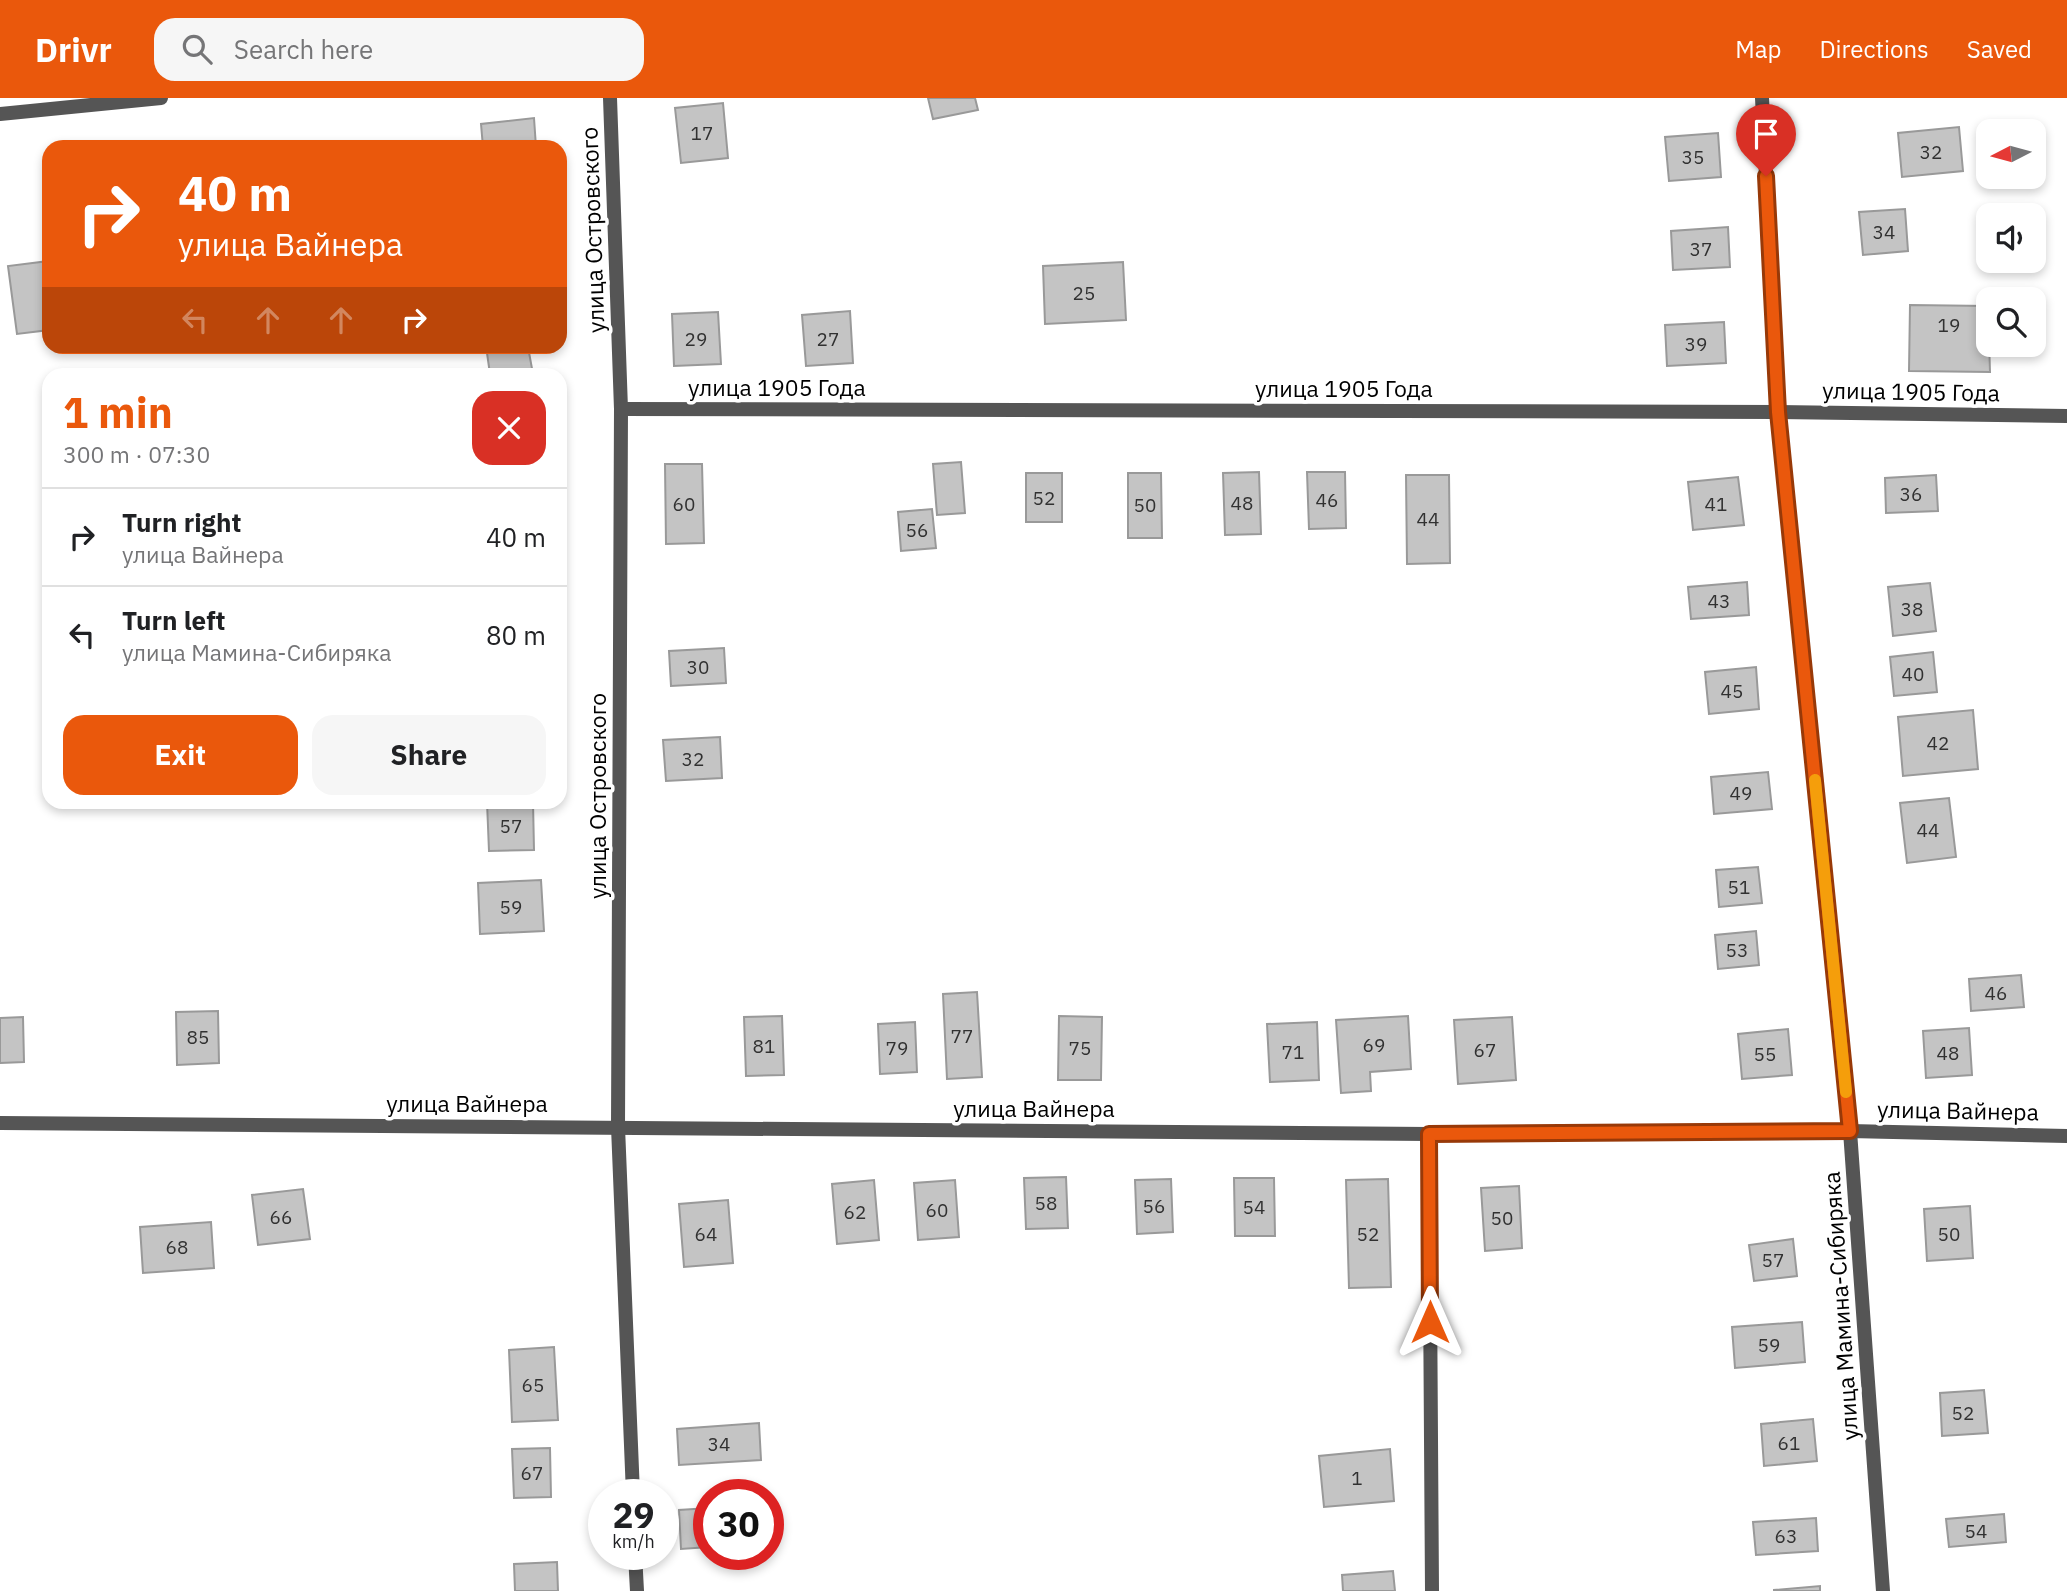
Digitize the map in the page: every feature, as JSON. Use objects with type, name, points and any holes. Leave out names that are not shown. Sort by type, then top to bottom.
[{"type":"street","points":[[0,114],[161,98]]},
{"type":"street","name":"улица Островского","points":[[610,98],[621,410],[618,1127],[632,1479]]},
{"type":"street","name":"улица Мамина-Сибиряка","points":[[1762,98],[1778,412],[1850,1131],[1883,1591]]},
{"type":"street","name":"улица 1905 Года","points":[[621,410],[1778,412],[2067,416]]},
{"type":"street","name":"улица Вайнера","points":[[0,1123],[1429,1134],[1850,1131],[2067,1136]]},
{"type":"street","points":[[1429,1134],[1433,1591]]},
{"type":"street","points":[[636,1570],[637,1591]]},
{"type":"building","points":[[928,98],[975,98],[978,110],[933,119]]},
{"type":"building","points":[[723,103],[728,158],[681,163],[675,108]]},
{"type":"building","points":[[534,118],[536,140],[482,140],[481,124]]},
{"type":"building","points":[[1959,127],[1963,171],[1902,177],[1898,133]]},
{"type":"building","points":[[1718,133],[1721,177],[1669,181],[1665,137]]},
{"type":"building","points":[[1905,209],[1908,251],[1863,255],[1859,212]]},
{"type":"building","points":[[1728,227],[1730,267],[1673,270],[1671,231]]},
{"type":"building","points":[[42,262],[42,331],[17,334],[8,266]]},
{"type":"building","points":[[1123,262],[1126,320],[1045,324],[1043,266]]},
{"type":"building","points":[[1910,305],[1976,306],[1976,357],[1990,357],[1990,372],[1909,371]]},
{"type":"building","points":[[850,311],[853,363],[806,366],[802,315]]},
{"type":"building","points":[[718,312],[721,364],[674,366],[672,314]]},
{"type":"building","points":[[1724,322],[1726,363],[1667,366],[1665,325]]},
{"type":"building","points":[[487,354],[529,354],[532,368],[489,368]]},
{"type":"building","points":[[961,462],[965,513],[937,515],[933,464]]},
{"type":"building","points":[[665,464],[702,464],[704,543],[666,544]]},
{"type":"building","points":[[1259,472],[1261,534],[1225,535],[1223,473]]},
{"type":"building","points":[[1307,472],[1345,472],[1346,528],[1309,529]]},
{"type":"building","points":[[1026,473],[1062,473],[1062,522],[1026,522]]},
{"type":"building","points":[[1128,473],[1161,473],[1162,538],[1128,538]]},
{"type":"building","points":[[1406,475],[1449,475],[1450,563],[1407,564]]},
{"type":"building","points":[[1936,475],[1938,511],[1886,513],[1885,478]]},
{"type":"building","points":[[1738,477],[1744,525],[1693,530],[1688,482]]},
{"type":"building","points":[[932,509],[936,548],[901,551],[898,512]]},
{"type":"building","points":[[1747,582],[1749,615],[1691,619],[1688,587]]},
{"type":"building","points":[[1930,583],[1936,631],[1893,636],[1888,587]]},
{"type":"building","points":[[724,648],[726,683],[671,686],[669,651]]},
{"type":"building","points":[[1933,652],[1937,692],[1894,696],[1890,657]]},
{"type":"building","points":[[1756,667],[1759,709],[1709,714],[1705,672]]},
{"type":"building","points":[[1973,710],[1978,769],[1903,776],[1898,717]]},
{"type":"building","points":[[720,737],[722,778],[666,781],[663,740]]},
{"type":"building","points":[[1768,772],[1772,809],[1714,814],[1711,777]]},
{"type":"building","points":[[1949,798],[1956,857],[1907,863],[1900,803]]},
{"type":"building","points":[[487,809],[533,809],[534,850],[489,851]]},
{"type":"building","points":[[1758,867],[1762,903],[1719,907],[1716,870]]},
{"type":"building","points":[[541,880],[544,931],[480,934],[478,883]]},
{"type":"building","points":[[1756,931],[1759,965],[1718,969],[1715,935]]},
{"type":"building","points":[[2021,975],[2024,1007],[1971,1011],[1969,979]]},
{"type":"building","points":[[977,992],[982,1077],[947,1079],[943,994]]},
{"type":"building","points":[[218,1011],[219,1063],[177,1065],[176,1012]]},
{"type":"building","points":[[782,1016],[784,1075],[746,1076],[744,1017]]},
{"type":"building","points":[[1059,1016],[1102,1017],[1101,1080],[1058,1080]]},
{"type":"building","points":[[1408,1016],[1411,1069],[1370,1072],[1371,1091],[1341,1093],[1336,1020]]},
{"type":"building","points":[[23,1017],[24,1062],[0,1063],[0,1018]]},
{"type":"building","points":[[1512,1017],[1516,1080],[1458,1084],[1454,1020]]},
{"type":"building","points":[[915,1022],[917,1072],[880,1074],[878,1024]]},
{"type":"building","points":[[1317,1022],[1319,1080],[1270,1082],[1267,1024]]},
{"type":"building","points":[[1969,1028],[1972,1075],[1926,1078],[1923,1031]]},
{"type":"building","points":[[1788,1029],[1792,1075],[1742,1079],[1738,1034]]},
{"type":"building","points":[[1066,1177],[1068,1228],[1026,1229],[1024,1178]]},
{"type":"building","points":[[1234,1178],[1274,1178],[1275,1236],[1235,1236]]},
{"type":"building","points":[[1171,1179],[1173,1232],[1137,1234],[1135,1180]]},
{"type":"building","points":[[1388,1179],[1391,1287],[1349,1288],[1346,1180]]},
{"type":"building","points":[[874,1180],[879,1240],[837,1244],[832,1184]]},
{"type":"building","points":[[955,1180],[959,1237],[918,1240],[914,1183]]},
{"type":"building","points":[[1519,1186],[1522,1248],[1485,1251],[1481,1188]]},
{"type":"building","points":[[303,1189],[310,1239],[258,1245],[252,1195]]},
{"type":"building","points":[[728,1200],[733,1263],[684,1267],[679,1204]]},
{"type":"building","points":[[1970,1206],[1973,1258],[1927,1261],[1924,1209]]},
{"type":"building","points":[[211,1222],[214,1268],[143,1273],[140,1227]]},
{"type":"building","points":[[1793,1239],[1797,1276],[1754,1281],[1749,1245]]},
{"type":"building","points":[[1802,1322],[1805,1362],[1735,1368],[1732,1327]]},
{"type":"building","points":[[554,1347],[558,1420],[512,1422],[509,1350]]},
{"type":"building","points":[[1984,1390],[1988,1433],[1942,1436],[1940,1393]]},
{"type":"building","points":[[1813,1419],[1817,1461],[1764,1466],[1761,1424]]},
{"type":"building","points":[[759,1423],[761,1460],[679,1465],[677,1429]]},
{"type":"building","points":[[550,1448],[551,1497],[514,1498],[512,1449]]},
{"type":"building","points":[[1390,1449],[1394,1501],[1324,1507],[1319,1456]]},
{"type":"building","points":[[693,1509],[693,1548],[681,1549],[679,1510]]},
{"type":"building","points":[[2004,1514],[2006,1542],[1949,1547],[1946,1519]]},
{"type":"building","points":[[1816,1518],[1818,1551],[1756,1555],[1753,1522]]},
{"type":"building","points":[[557,1562],[558,1591],[515,1591],[514,1564]]},
{"type":"building","points":[[1393,1571],[1395,1591],[1343,1591],[1342,1575]]},
{"type":"building","points":[[1820,1586],[1820,1591],[1774,1591],[1774,1590]]},
{"type":"slow traffic","points":[[1815,780],[1846,1092]]},
{"type":"route","points":[[1430,1322],[1429,1134],[1850,1131],[1778,412],[1766,176]]}]
